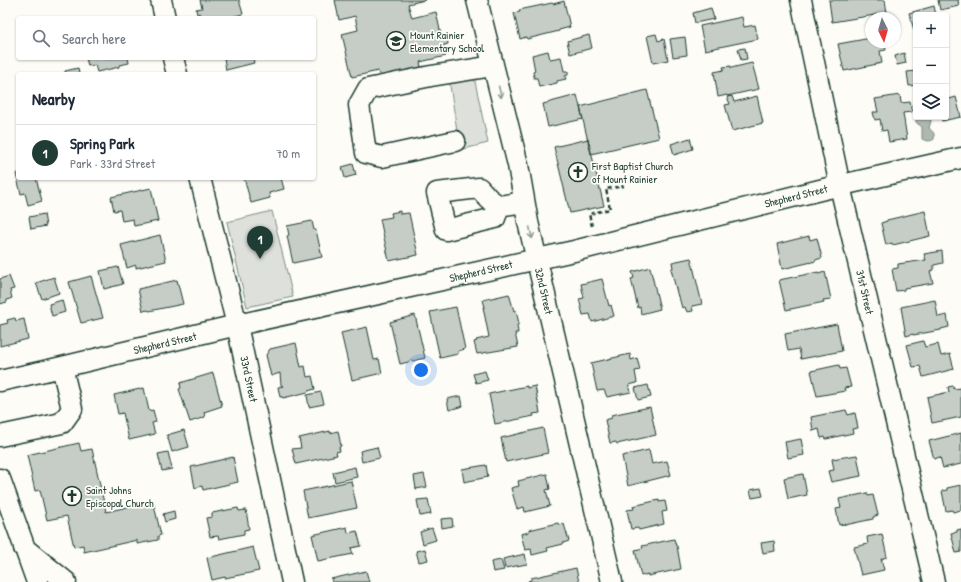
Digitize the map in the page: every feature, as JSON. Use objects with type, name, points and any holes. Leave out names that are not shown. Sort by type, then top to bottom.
[{"type":"street","points":[[161,0],[165,16]]},
{"type":"street","name":"32nd Street","points":[[477,0],[518,165],[536,258],[612,582]]},
{"type":"street","name":"31st Street","points":[[801,0],[840,186],[934,582]]},
{"type":"street","points":[[174,60],[176,72]]},
{"type":"street","points":[[456,141],[382,158],[366,154],[359,104],[368,89],[431,76],[493,66]]},
{"type":"street","name":"Shepherd Street","points":[[0,381],[237,325],[582,249],[961,158]]},
{"type":"street","name":"33rd Street","points":[[201,180],[237,325],[292,582]]},
{"type":"street","points":[[499,206],[524,202]]},
{"type":"street","points":[[0,436],[62,423],[72,409],[62,367]]},
{"type":"street","points":[[0,479],[36,582]]},
{"type":"street","points":[[24,548],[66,582]]},
{"type":"path","points":[[593,230],[590,214],[610,209],[606,189],[624,186]]},
{"type":"shaded area","points":[[473,72],[488,143],[460,150],[449,79]]},
{"type":"shaded area","points":[[916,120],[931,120],[929,128],[934,135],[934,139],[928,141],[922,139],[922,127],[916,122]]},
{"type":"shaded area","points":[[272,211],[293,297],[247,307],[227,222]]},
{"type":"building","points":[[200,0],[239,0],[243,14],[235,16],[201,16],[200,13],[197,14],[196,9],[202,8]]},
{"type":"building","name":"Mount Rainier Elementary School","points":[[335,0],[425,0],[408,4],[412,18],[436,12],[442,39],[447,38],[448,44],[444,45],[446,56],[420,62],[422,71],[380,81],[378,71],[352,77],[342,34],[358,30],[355,16],[339,20]]},
{"type":"building","points":[[829,0],[885,0],[887,12],[865,12],[865,17],[832,22]]},
{"type":"building","points":[[938,0],[959,0],[959,6],[940,10]]},
{"type":"building","points":[[564,1],[570,27],[527,39],[526,37],[520,39],[514,13],[520,12],[519,10]]},
{"type":"building","points":[[934,6],[935,12],[913,12],[913,27],[909,13]]},
{"type":"building","points":[[711,8],[714,19],[695,23],[693,13]]},
{"type":"building","points":[[742,17],[744,27],[755,25],[758,39],[705,50],[700,26]]},
{"type":"building","points":[[656,34],[658,41],[664,39],[668,60],[653,63],[647,36]]},
{"type":"building","points":[[589,35],[592,48],[570,54],[567,41]]},
{"type":"building","points":[[685,37],[687,55],[673,57],[670,39]]},
{"type":"building","points":[[865,39],[865,48],[886,48],[886,50],[880,51],[882,63],[844,71],[838,44]]},
{"type":"building","points":[[745,48],[747,59],[741,60],[738,49]]},
{"type":"building","points":[[548,51],[550,59],[561,57],[564,71],[568,71],[568,75],[565,76],[566,79],[557,81],[557,83],[539,87],[537,78],[534,78],[533,72],[535,71],[532,55]]},
{"type":"building","points":[[904,53],[906,63],[897,65],[895,56]]},
{"type":"building","points":[[86,60],[128,60],[129,63],[97,72],[95,65],[88,66]]},
{"type":"building","points":[[224,60],[253,60],[254,63],[226,70]]},
{"type":"building","points":[[752,63],[759,89],[718,97],[714,72],[724,70],[723,67],[731,66],[731,68]]},
{"type":"building","points":[[78,68],[79,72],[65,72]]},
{"type":"building","points":[[913,71],[913,85],[909,86],[907,72]]},
{"type":"building","points":[[647,90],[659,138],[591,154],[580,107]]},
{"type":"building","points":[[577,95],[583,119],[548,127],[543,104]]},
{"type":"building","points":[[900,95],[901,103],[910,102],[912,112],[903,113],[907,139],[889,142],[887,130],[882,131],[880,119],[875,120],[873,112],[878,112],[875,99]]},
{"type":"building","points":[[732,96],[734,102],[757,96],[763,123],[732,131],[725,105],[730,104],[727,97]]},
{"type":"building","points":[[956,97],[961,117],[949,120],[949,99]]},
{"type":"building","points":[[690,138],[693,149],[674,155],[671,144]]},
{"type":"building","name":"First Baptist Church of Mount Rainier","points":[[588,139],[604,206],[570,213],[554,147]]},
{"type":"building","points":[[353,164],[356,175],[345,178],[342,167]]},
{"type":"building","points":[[18,180],[37,180],[42,201],[28,205],[25,193],[21,194]]},
{"type":"building","points":[[245,180],[282,180],[284,189],[269,193],[270,198],[251,203]]},
{"type":"building","points":[[151,188],[158,221],[134,226],[133,219],[122,221],[120,210],[114,211],[111,197]]},
{"type":"building","points":[[400,211],[400,214],[409,213],[418,255],[389,261],[380,219],[392,217],[391,213]]},
{"type":"building","points":[[925,211],[930,236],[893,245],[892,243],[886,245],[881,223],[887,220]]},
{"type":"building","points":[[44,214],[46,226],[31,229],[29,217]]},
{"type":"building","points":[[312,221],[314,230],[316,230],[322,257],[293,263],[287,236],[289,235],[287,226]]},
{"type":"building","points":[[160,235],[166,261],[136,268],[136,265],[127,268],[121,245]]},
{"type":"building","points":[[809,236],[810,240],[817,238],[822,258],[815,260],[816,261],[782,269],[777,244]]},
{"type":"building","points":[[942,251],[943,263],[934,265],[934,270],[930,271],[933,283],[904,288],[904,290],[896,291],[892,269],[898,268],[898,264],[926,260],[924,254]]},
{"type":"building","points":[[691,258],[702,304],[692,306],[693,311],[687,312],[685,307],[682,308],[671,269],[673,268],[672,262]]},
{"type":"building","points":[[118,267],[123,284],[104,289],[100,271]]},
{"type":"building","points":[[650,267],[660,309],[641,314],[640,307],[638,308],[631,279],[634,278],[632,272]]},
{"type":"building","points":[[818,272],[818,274],[825,272],[831,299],[823,300],[824,302],[786,310],[779,280]]},
{"type":"building","points":[[9,276],[14,289],[10,290],[12,298],[7,300],[7,302],[0,304],[0,279]]},
{"type":"building","points":[[91,276],[103,318],[81,323],[69,282]]},
{"type":"building","points":[[54,277],[59,293],[42,299],[36,283]]},
{"type":"building","points":[[602,279],[609,306],[611,305],[614,316],[592,322],[590,314],[583,315],[579,299],[584,298],[581,284]]},
{"type":"building","points":[[177,280],[183,304],[143,311],[138,289]]},
{"type":"building","points":[[509,294],[514,311],[516,310],[519,324],[517,325],[518,333],[515,333],[518,347],[477,354],[474,342],[477,341],[476,340],[489,337],[483,300]]},
{"type":"building","points":[[62,300],[65,312],[52,316],[49,304]]},
{"type":"building","points":[[935,300],[938,317],[947,315],[949,327],[941,330],[906,336],[901,307]]},
{"type":"building","points":[[456,307],[465,349],[458,351],[458,354],[440,358],[430,312]]},
{"type":"building","points":[[415,315],[425,358],[400,364],[390,322]]},
{"type":"building","points":[[15,318],[16,321],[24,319],[28,339],[0,346],[0,325],[8,323],[7,320]]},
{"type":"building","points":[[837,324],[842,351],[801,359],[799,349],[788,351],[785,334]]},
{"type":"building","points":[[367,327],[374,360],[379,359],[382,373],[352,380],[341,333]]},
{"type":"building","points":[[923,341],[925,347],[938,344],[941,356],[950,354],[954,369],[923,377],[920,366],[913,367],[907,345]]},
{"type":"building","points":[[296,343],[301,367],[305,366],[307,377],[312,376],[315,389],[283,398],[280,397],[278,387],[283,386],[281,385],[280,373],[271,376],[266,355],[270,349]]},
{"type":"building","points":[[630,354],[631,360],[637,358],[640,370],[635,371],[637,383],[629,385],[631,392],[607,397],[604,390],[597,391],[591,363]]},
{"type":"building","points":[[839,365],[840,369],[846,368],[851,387],[844,388],[845,391],[817,396],[811,371]]},
{"type":"building","points":[[485,371],[488,380],[476,383],[473,374]]},
{"type":"building","points":[[213,373],[222,406],[204,412],[205,417],[190,422],[179,389],[181,388],[180,383]]},
{"type":"building","points":[[648,385],[651,397],[638,400],[635,388]]},
{"type":"building","points":[[527,386],[527,388],[535,386],[540,413],[533,414],[534,416],[495,424],[489,394]]},
{"type":"building","points":[[953,386],[954,389],[961,388],[961,417],[932,423],[927,397],[949,392],[948,387]]},
{"type":"building","points":[[144,388],[149,411],[153,410],[156,422],[152,423],[155,434],[129,440],[123,413],[118,414],[114,395]]},
{"type":"building","points":[[321,392],[324,404],[309,407],[307,395]]},
{"type":"building","points":[[461,396],[463,406],[449,410],[447,399]]},
{"type":"building","points":[[650,407],[656,435],[617,444],[616,442],[610,443],[605,420],[612,418],[611,415]]},
{"type":"building","points":[[846,410],[848,415],[855,413],[858,428],[852,429],[853,433],[826,439],[825,437],[821,438],[819,429],[813,431],[811,417]]},
{"type":"building","points":[[543,428],[548,453],[506,462],[501,438]]},
{"type":"building","points":[[184,430],[189,447],[172,452],[167,435]]},
{"type":"building","points":[[330,431],[330,433],[338,431],[341,446],[339,447],[340,451],[336,452],[337,455],[296,464],[292,449],[301,448],[299,438]]},
{"type":"building","points":[[961,433],[961,464],[943,468],[940,457],[934,459],[929,441]]},
{"type":"building","points":[[801,439],[804,455],[788,458],[785,442]]},
{"type":"building","name":"Saint Johns Episcopal Church","points":[[79,443],[81,451],[92,449],[106,512],[153,501],[161,535],[158,536],[158,540],[137,544],[137,540],[84,552],[83,545],[74,547],[67,516],[47,520],[40,490],[35,491],[27,455]]},
{"type":"building","points":[[377,447],[380,458],[362,462],[360,451]]},
{"type":"building","points":[[649,450],[652,464],[667,461],[671,475],[628,486],[622,456]]},
{"type":"building","points":[[168,452],[172,469],[162,471],[158,454]]},
{"type":"building","points":[[857,455],[861,476],[831,482],[828,471],[834,470],[832,459]]},
{"type":"building","points":[[233,457],[238,482],[203,490],[202,486],[195,488],[191,467]]},
{"type":"building","points":[[486,465],[488,477],[464,482],[462,469]]},
{"type":"building","points":[[355,467],[357,477],[335,482],[333,472]]},
{"type":"building","points":[[424,474],[427,487],[416,489],[414,476]]},
{"type":"building","points":[[547,474],[550,489],[546,490],[550,506],[525,512],[524,507],[517,509],[511,488],[519,486],[518,481]]},
{"type":"building","points":[[803,474],[807,495],[788,499],[784,478]]},
{"type":"building","points":[[351,481],[357,508],[308,518],[303,491]]},
{"type":"building","points":[[961,485],[961,510],[953,512],[952,510],[946,511],[942,491],[947,490],[947,488]]},
{"type":"building","points":[[761,488],[763,496],[752,498],[750,490]]},
{"type":"building","points":[[867,493],[868,496],[873,495],[878,515],[873,517],[873,519],[839,525],[836,509],[841,508],[839,499]]},
{"type":"building","points":[[428,499],[431,514],[420,516],[417,500]]},
{"type":"building","points":[[659,500],[659,502],[665,501],[667,511],[662,512],[664,524],[639,530],[638,528],[631,529],[627,510],[634,509],[633,506]]},
{"type":"building","points":[[238,508],[239,511],[246,510],[249,529],[244,530],[244,534],[219,539],[218,536],[210,537],[206,518],[212,517],[212,513]]},
{"type":"building","points":[[174,511],[175,519],[165,522],[163,514]]},
{"type":"building","points":[[452,518],[453,526],[442,528],[441,519]]},
{"type":"building","points":[[558,523],[559,525],[564,524],[569,541],[547,548],[548,551],[532,555],[531,549],[525,550],[521,534],[529,532],[529,530]]},
{"type":"building","points":[[347,527],[348,533],[357,531],[361,546],[351,548],[353,554],[318,561],[312,535]]},
{"type":"building","points":[[432,528],[436,540],[423,544],[420,532]]},
{"type":"building","points":[[961,529],[961,552],[956,553],[951,533],[957,532],[957,530]]},
{"type":"building","points":[[882,534],[887,557],[881,559],[884,570],[861,575],[854,547],[868,544],[867,537]]},
{"type":"building","points":[[674,539],[677,546],[681,569],[648,576],[648,574],[641,576],[635,550],[643,548],[642,546]]},
{"type":"building","points":[[774,541],[775,551],[763,553],[761,543]]},
{"type":"building","points":[[253,547],[259,571],[212,580],[207,558]]},
{"type":"building","points":[[425,549],[428,560],[419,562],[416,551]]},
{"type":"building","points":[[525,554],[527,564],[505,568],[503,559]]},
{"type":"building","points":[[501,560],[504,570],[493,572],[491,562]]},
{"type":"building","points":[[576,568],[579,582],[528,582],[531,578]]},
{"type":"building","points":[[366,571],[369,582],[332,582],[331,579]]},
{"type":"place","name":"Mount Rainier Elementary School","points":[[396,41]]},
{"type":"place","name":"First Baptist Church of Mount Rainier","points":[[578,172]]},
{"type":"place","name":"Spring Park","points":[[260,259]]},
{"type":"place","name":"Saint Johns Episcopal Church","points":[[72,496]]}]
